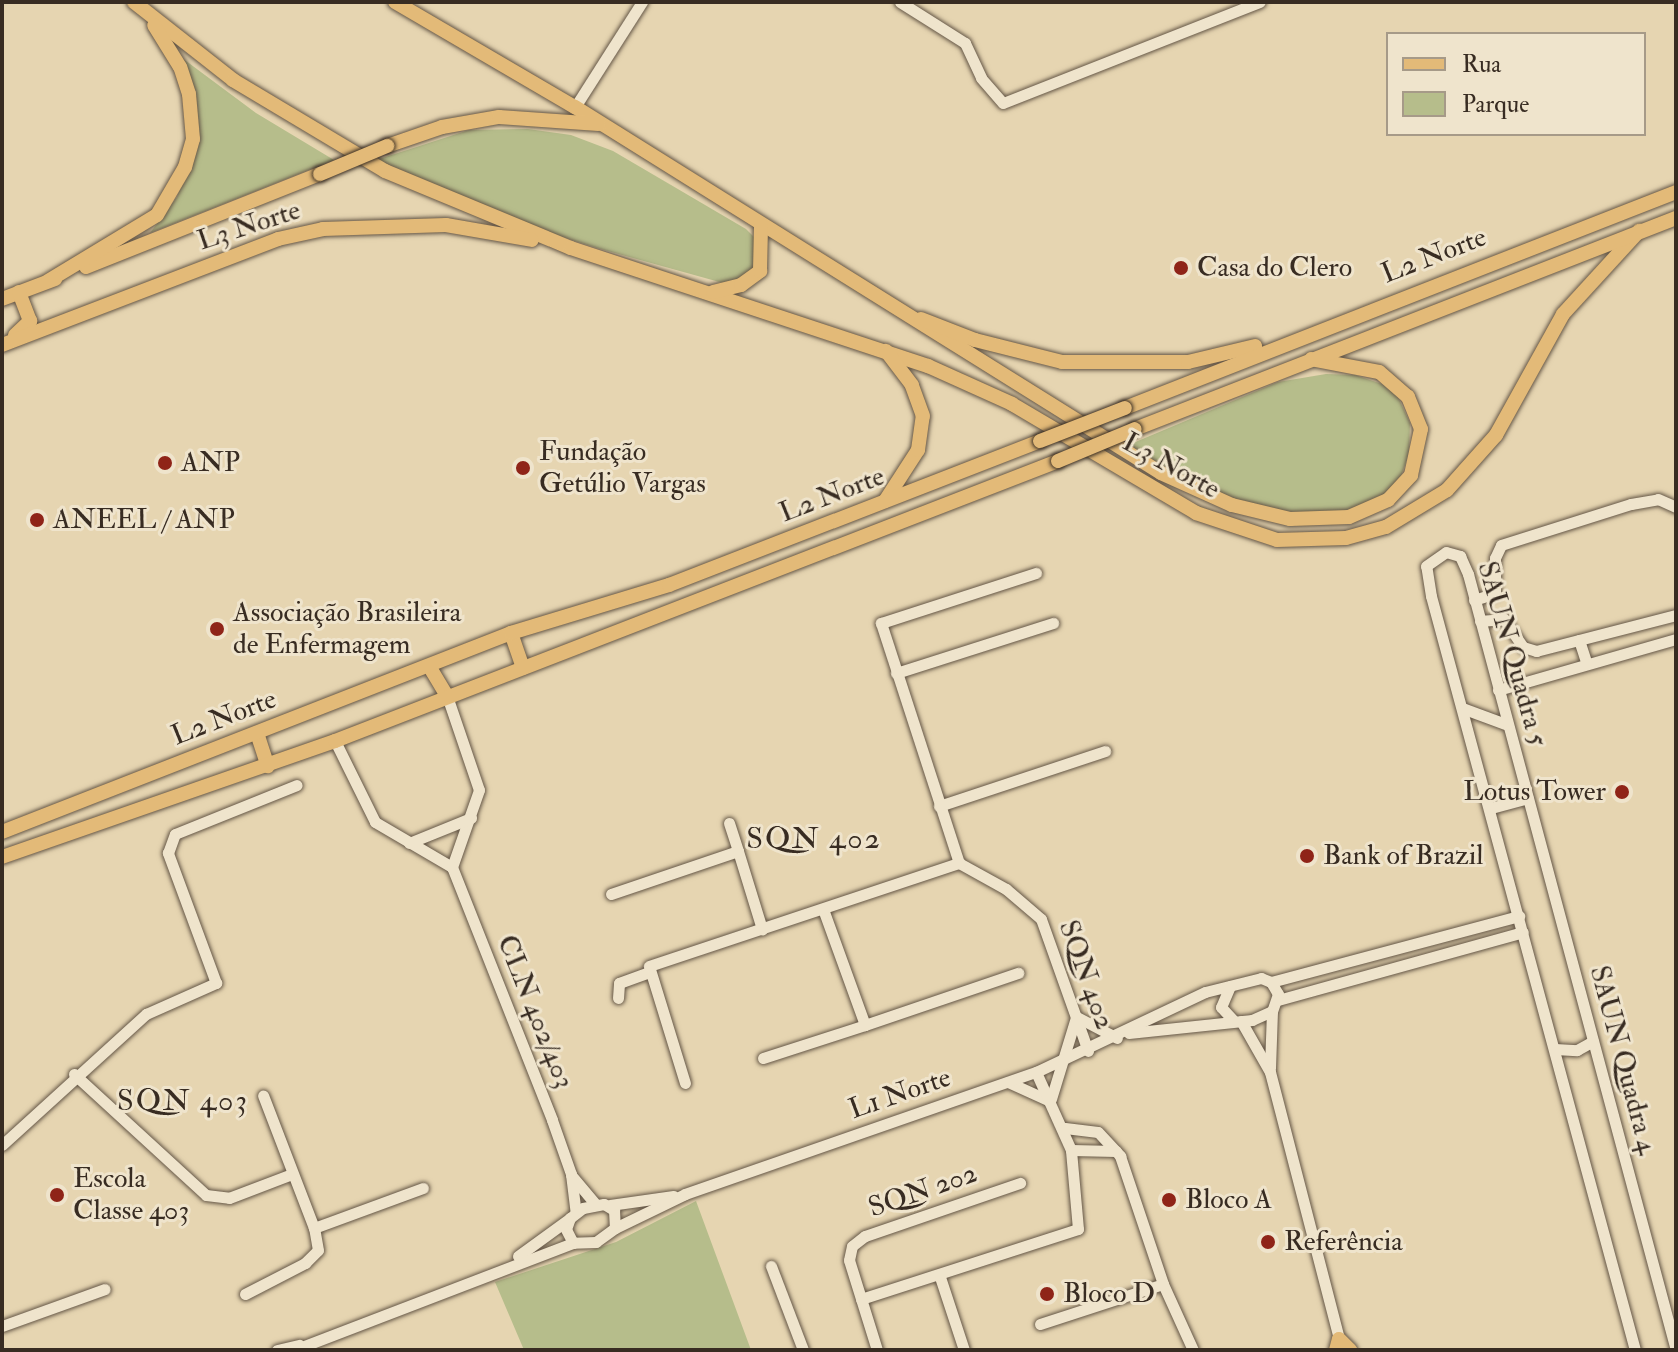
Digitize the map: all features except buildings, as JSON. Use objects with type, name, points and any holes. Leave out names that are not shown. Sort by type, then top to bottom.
[{"type":"main road","name":"L3 Norte","points":[[395,2],[575,107],[761,226],[1193,489],[1264,515],[1320,520],[1349,517],[1400,490],[1411,475],[1421,429],[1408,397],[1379,372],[1311,359]]},
{"type":"main road","name":"L3 Norte","points":[[139,7],[233,80],[338,147],[470,209],[571,248],[883,348],[1012,404],[1196,513],[1277,540],[1346,538],[1417,511],[1472,467],[1512,409],[1563,314],[1639,231]]},
{"type":"main road","points":[[48,281],[157,215],[185,167],[193,139],[189,94],[180,67],[139,7]]},
{"type":"main road","name":"L3 Norte","points":[[2,299],[442,127],[499,117],[599,124]]},
{"type":"main road","name":"L2 Norte","points":[[2,832],[511,633],[669,585],[883,504],[1330,324],[1676,192]]},
{"type":"main road","name":"L2 Norte","points":[[2,857],[335,741],[1676,218]]},
{"type":"main road","name":"L3 Norte","points":[[2,345],[278,239],[323,229],[446,225],[571,248]]},
{"type":"main road","points":[[712,292],[741,285],[760,271],[761,226]]},
{"type":"main road","points":[[2,345],[30,321],[19,292]]},
{"type":"main road","points":[[891,306],[1013,352],[1093,364],[1188,362],[1330,324]]},
{"type":"main road","points":[[883,348],[912,385],[923,416],[909,469],[883,504]]},
{"type":"main road","points":[[511,633],[523,668]]},
{"type":"main road","points":[[429,666],[447,696]]},
{"type":"main road","points":[[257,733],[268,766]]},
{"type":"main road","points":[[1339,1346],[1350,1350]]},
{"type":"street","points":[[575,107],[642,2]]},
{"type":"street","points":[[900,2],[965,43],[981,78],[1003,103],[1260,2]]},
{"type":"street","points":[[1474,600],[1495,593],[1495,558],[1501,545],[1631,504],[1658,499],[1676,507]]},
{"type":"street","name":"SAUN Quadra 5","points":[[1523,932],[1426,573],[1432,558],[1446,552],[1460,556],[1474,600],[1560,921]]},
{"type":"street","points":[[685,1083],[649,966],[959,863],[881,623],[1036,573]]},
{"type":"street","points":[[1480,621],[1504,619],[1530,650],[1676,615]]},
{"type":"street","points":[[896,673],[1053,623]]},
{"type":"street","points":[[1498,690],[1676,639]]},
{"type":"street","points":[[1579,640],[1587,664]]},
{"type":"street","points":[[335,741],[375,822],[452,867],[472,818],[479,790],[447,696]]},
{"type":"street","points":[[1462,708],[1508,725]]},
{"type":"street","points":[[939,806],[1105,751]]},
{"type":"street","points":[[2,1145],[74,1074],[146,1014],[216,983],[169,843],[187,827],[297,785]]},
{"type":"street","points":[[1491,808],[1528,798]]},
{"type":"street","points":[[409,843],[472,818]]},
{"type":"street","points":[[729,823],[762,929]]},
{"type":"street","points":[[611,894],[738,851]]},
{"type":"street","name":"SQN 402","points":[[959,863],[1006,889],[1041,919],[1088,1051]]},
{"type":"street","name":"CLN 402/403","points":[[452,867],[571,1174],[595,1204]]},
{"type":"street","points":[[823,909],[865,1025]]},
{"type":"street","points":[[1339,1346],[1270,1072],[1275,1005],[1271,982],[1519,916]]},
{"type":"street","name":"SAUN Quadra 4","points":[[1560,921],[1675,1350]]},
{"type":"street","points":[[1275,1005],[1523,932],[1635,1350]]},
{"type":"street","points":[[618,998],[619,983],[650,972]]},
{"type":"street","points":[[763,1058],[1018,973]]},
{"type":"street","name":"L1 Norte","points":[[615,1228],[685,1194],[1036,1072],[1129,1033],[1187,999],[1231,985],[1271,982]]},
{"type":"street","points":[[1231,985],[1221,1007],[1237,1021],[1270,1072]]},
{"type":"street","name":"L1 Norte","points":[[1129,1033],[1237,1021],[1275,1005]]},
{"type":"street","points":[[1050,1101],[1076,1016],[1117,1038]]},
{"type":"street","points":[[1555,1049],[1577,1050],[1593,1041]]},
{"type":"street","points":[[861,1299],[940,1277],[1078,1229],[1071,1150],[1065,1128],[1036,1072]]},
{"type":"street","points":[[74,1074],[206,1195],[229,1198],[292,1174]]},
{"type":"street","points":[[1008,1082],[1050,1101]]},
{"type":"street","points":[[245,1294],[313,1258],[318,1250],[314,1228],[263,1095]]},
{"type":"street","points":[[1065,1128],[1098,1132],[1117,1151],[1163,1284],[1193,1350]]},
{"type":"street","points":[[1071,1150],[1117,1151]]},
{"type":"street","name":"CLN 402/403","points":[[571,1174],[573,1215]]},
{"type":"street","name":"SQN 202","points":[[877,1350],[849,1260],[856,1241],[1020,1183]]},
{"type":"street","points":[[314,1228],[423,1188]]},
{"type":"street","name":"L1 Norte","points":[[610,1205],[685,1194]]},
{"type":"street","points":[[294,1350],[508,1264],[573,1243],[596,1242],[615,1228],[610,1205],[595,1204],[573,1215],[508,1264]]},
{"type":"street","points":[[573,1215],[566,1229],[573,1243]]},
{"type":"street","points":[[771,1266],[803,1350]]},
{"type":"street","points":[[940,1277],[964,1350]]},
{"type":"street","points":[[1040,1324],[1163,1284]]},
{"type":"street","points":[[2,1326],[105,1289]]},
{"type":"street","points":[[277,1350],[307,1343]]},
{"type":"green space","points":[[174,52],[256,113],[334,160],[150,233],[177,197],[194,150]]},
{"type":"green space","points":[[528,129],[571,135],[613,151],[746,229],[754,237],[755,267],[747,277],[723,283],[518,223],[373,161],[469,130]]},
{"type":"green space","points":[[1326,374],[1355,375],[1382,384],[1398,397],[1410,423],[1409,454],[1401,476],[1385,495],[1355,510],[1314,518],[1208,494],[1126,446],[1278,382]]},
{"type":"green space","points":[[696,1201],[751,1350],[524,1350],[495,1282],[616,1242]]},
{"type":"place","name":"Casa do Clero","points":[[1181,268]]},
{"type":"place","name":"ANP","points":[[165,463]]},
{"type":"place","name":"Fundação Getúlio Vargas","points":[[523,468]]},
{"type":"place","name":"ANEEL / ANP","points":[[37,520]]},
{"type":"place","name":"Associação Brasileira de Enfermagem","points":[[217,629]]},
{"type":"place","name":"Lotus Tower","points":[[1622,792]]},
{"type":"place","name":"Bank of Brazil","points":[[1307,856]]},
{"type":"place","name":"Escola Classe 403","points":[[57,1195]]},
{"type":"place","name":"Bloco A","points":[[1169,1200]]},
{"type":"place","name":"Referência","points":[[1268,1242]]},
{"type":"place","name":"Bloco D","points":[[1047,1294]]},
{"type":"district","name":"SQN 402","points":[[814,839]]},
{"type":"district","name":"SQN 403","points":[[183,1101]]}]
